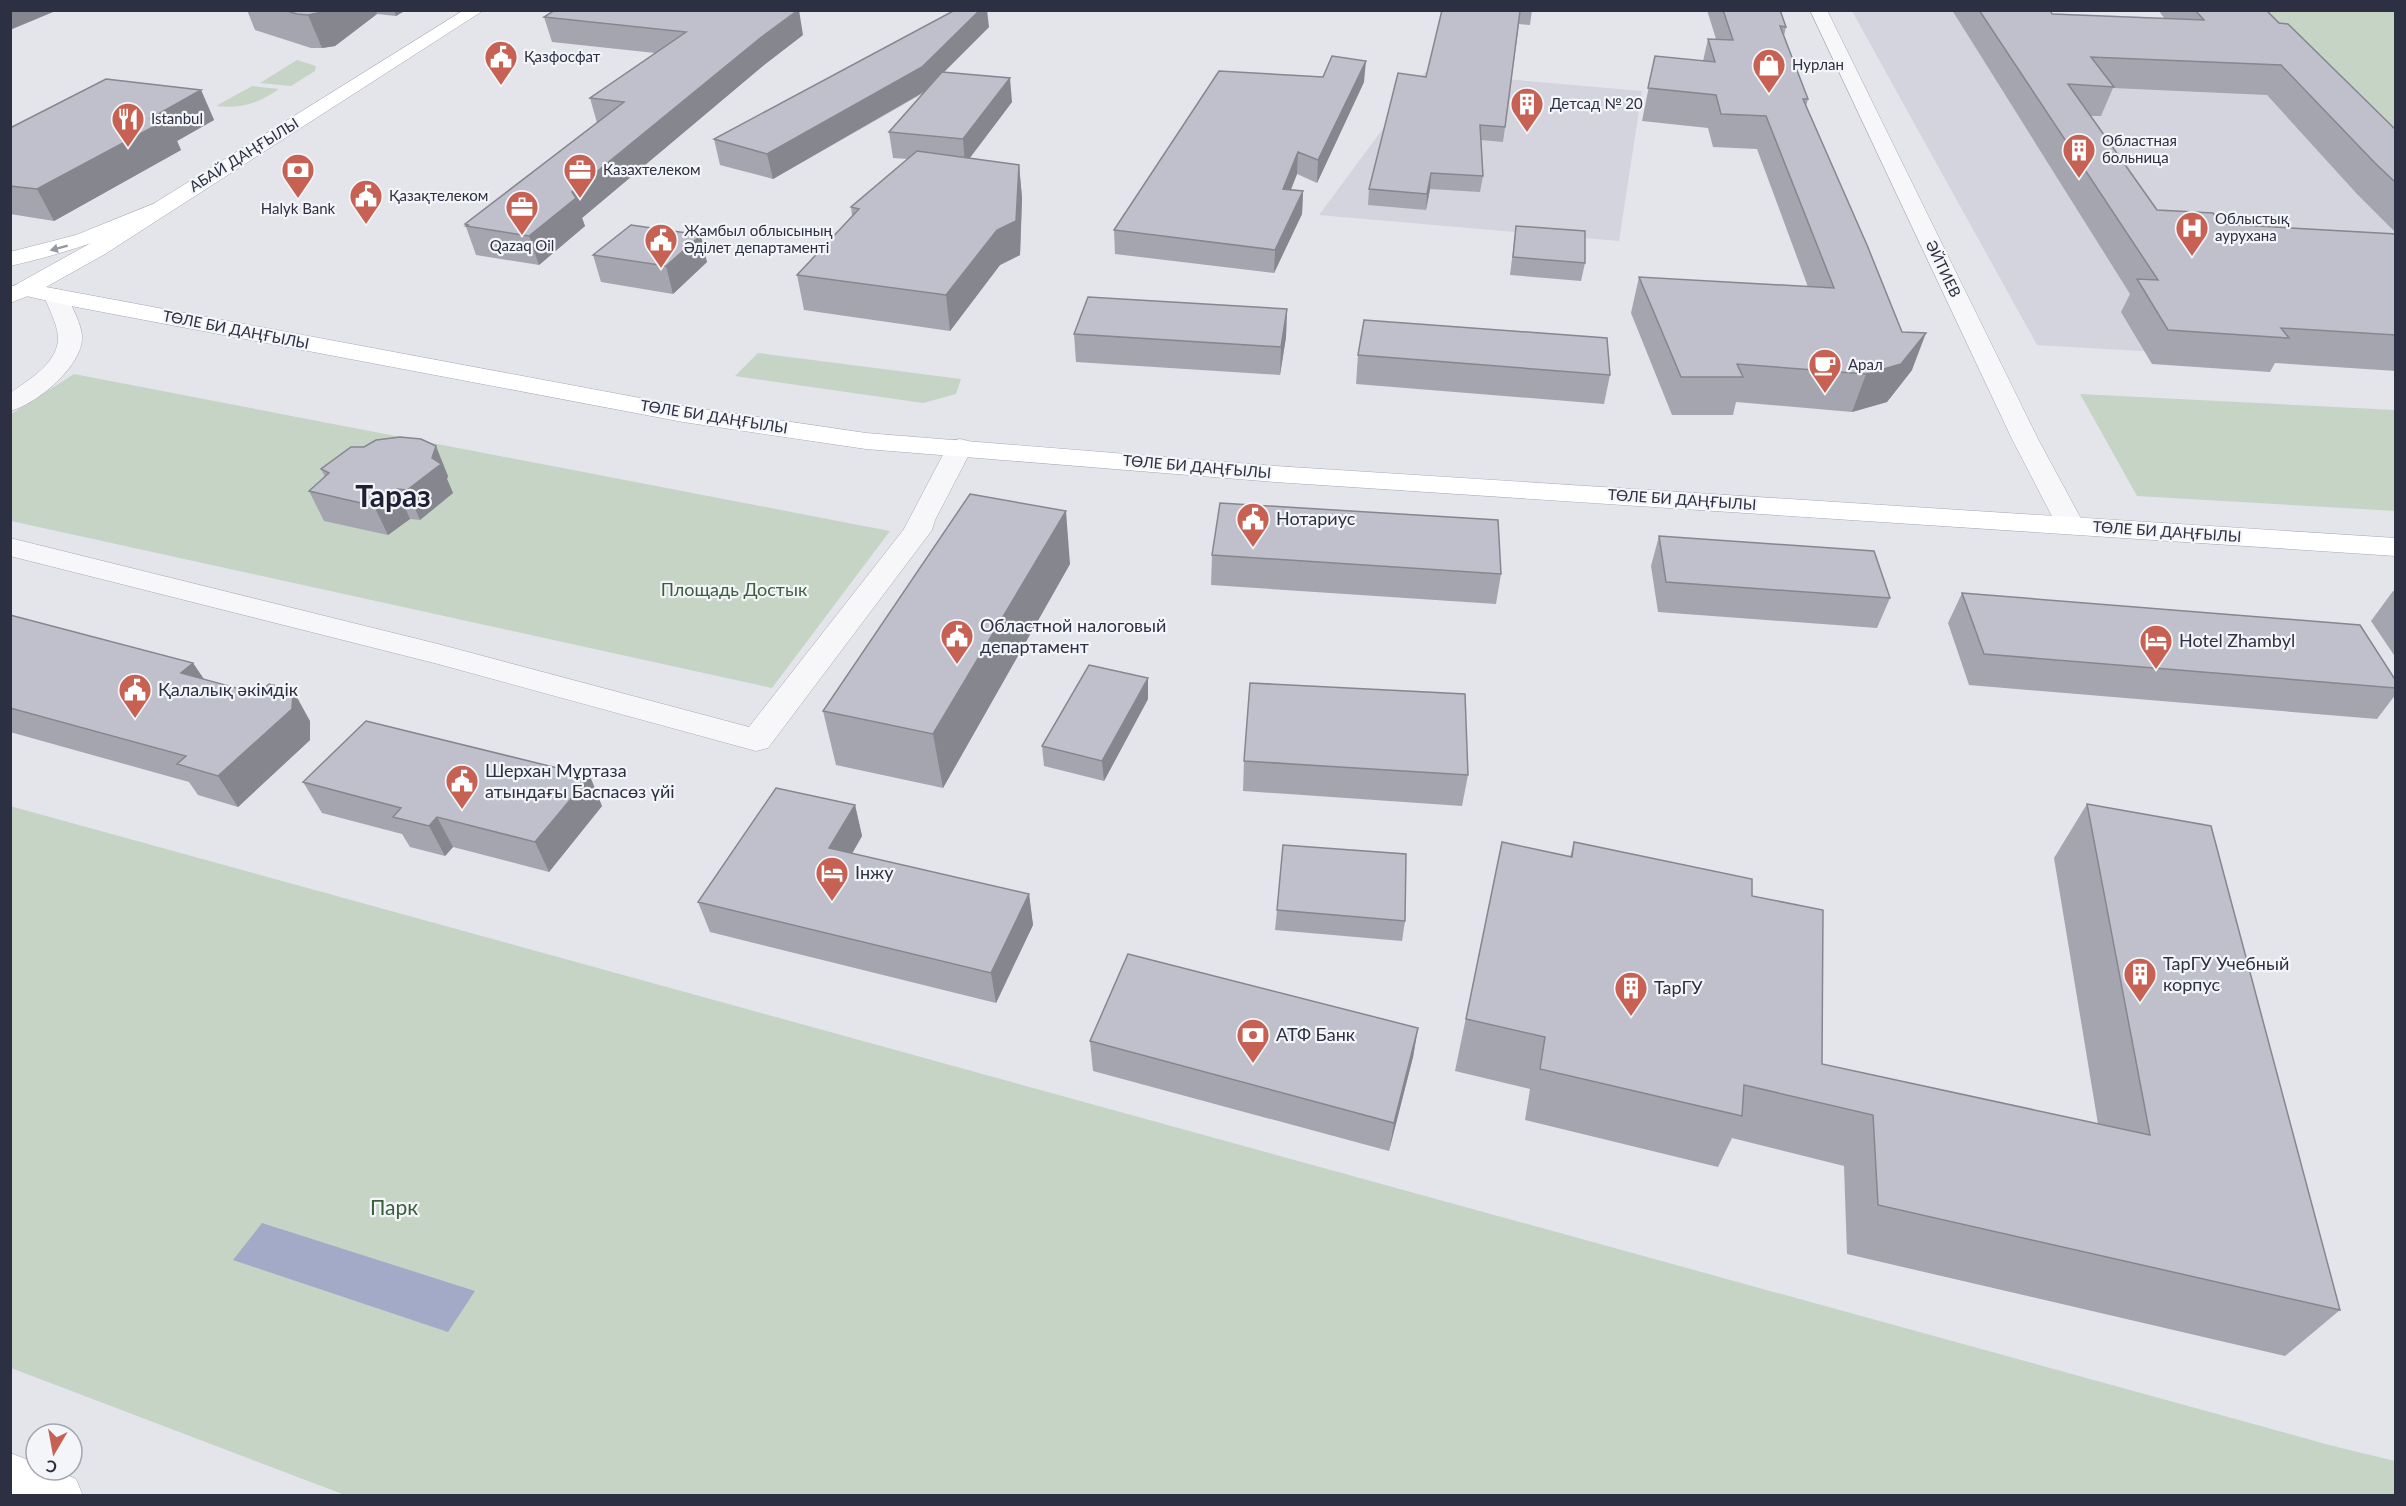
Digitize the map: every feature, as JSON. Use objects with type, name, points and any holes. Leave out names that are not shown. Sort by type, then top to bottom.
[{"type":"main road","name":"АБАЙ ДАҢҒЫЛЫ","points":[[15,290],[97,249],[476,10]]},
{"type":"main road","points":[[10,259],[70,245],[123,225],[171,202]]},
{"type":"main road","name":"ТӨЛЕ БИ ДАҢҒЫЛЫ","points":[[15,290],[683,414],[866,441],[1275,474],[2396,547]]},
{"type":"main road","points":[[10,1477],[59,1496]]},
{"type":"street","name":"ӘЙТИЕВ","points":[[1818,10],[2025,439],[2071,526]]},
{"type":"street","points":[[10,404],[41,385],[63,360],[71,338],[56,296]]},
{"type":"street","points":[[10,547],[426,651],[756,740],[918,530],[921,520],[960,447]]},
{"type":"shaded area","name":"Облыстық аурухана","points":[[1852,11],[2002,11],[2238,21],[2395,168],[2395,366],[2037,345]]},
{"type":"shaded area","points":[[1425,72],[1642,91],[1619,241],[1319,215]]},
{"type":"green space","points":[[2249,11],[2395,11],[2395,152]]},
{"type":"green space","points":[[297,60],[316,66],[315,71],[291,86],[260,83]]},
{"type":"green space","points":[[252,86],[279,89],[249,104],[234,107],[216,106]]},
{"type":"green space","points":[[758,353],[961,379],[956,394],[923,403],[735,376]]},
{"type":"green space","name":"Площадь Достык","points":[[74,374],[890,531],[772,688],[11,521],[11,414]]},
{"type":"green space","points":[[2080,394],[2395,410],[2395,511],[2137,496]]},
{"type":"green space","name":"Парк","points":[[10,806],[2333,1446],[2395,1461],[2395,1495],[345,1495],[11,1368]]},
{"type":"water","points":[[262,1223],[475,1291],[448,1332],[233,1260]]},
{"type":"building","points":[[284,10],[325,10],[308,15]]},
{"type":"building","points":[[555,10],[798,10],[759,39],[572,192],[576,198],[529,236],[466,226],[468,225],[465,224],[624,102],[590,98],[686,32],[544,17]]},
{"type":"building","points":[[955,10],[980,10],[922,67],[767,154],[714,139]]},
{"type":"building","points":[[1442,10],[1532,10],[1520,11],[1505,127],[1480,125],[1483,176],[1431,173],[1427,194],[1369,189],[1398,73],[1426,77]]},
{"type":"building","points":[[1723,10],[1780,10],[1786,27],[1780,26],[1808,99],[1803,99],[1867,245],[1902,332],[1926,333],[1901,364],[1866,374],[1737,364],[1743,377],[1681,377],[1639,277],[1834,288],[1766,116],[1721,114],[1716,95],[1648,88],[1655,56],[1715,62],[1708,39],[1733,40]]},
{"type":"building","points":[[1979,10],[2050,10],[2052,14],[2204,20],[2195,10],[2266,10],[2279,23],[2288,24],[2396,130],[2396,183],[2281,65],[2091,57],[2114,87],[2068,84],[2157,210],[2213,213],[2221,224],[2396,234],[2396,335],[2281,328],[2289,338],[2168,330],[2137,279],[2158,280]]},
{"type":"building","points":[[1332,56],[1366,61],[1318,160],[1298,152],[1283,189],[1303,191],[1275,250],[1114,230],[1219,71],[1323,77]]},
{"type":"building","points":[[942,72],[1010,78],[963,139],[889,132]]},
{"type":"building","points":[[106,79],[201,90],[151,118],[166,120],[37,189],[10,186],[10,128]]},
{"type":"building","points":[[917,151],[1019,165],[1016,221],[997,230],[946,295],[797,275],[859,209],[851,207]]},
{"type":"building","points":[[631,225],[701,235],[666,266],[593,255]]},
{"type":"building","points":[[1516,226],[1585,231],[1585,263],[1513,257]]},
{"type":"building","points":[[1088,297],[1287,309],[1281,347],[1074,334]]},
{"type":"building","points":[[1364,320],[1607,338],[1610,375],[1358,355]]},
{"type":"building","points":[[400,437],[421,439],[436,446],[432,458],[441,464],[407,490],[397,489],[374,506],[309,491],[329,473],[321,469],[351,447],[364,447],[376,440]]},
{"type":"building","points":[[970,494],[1066,511],[933,734],[823,711]]},
{"type":"building","points":[[1220,503],[1498,520],[1501,574],[1212,555]]},
{"type":"building","points":[[1659,536],[1874,551],[1890,598],[1666,582]]},
{"type":"building","points":[[1962,593],[2360,625],[2396,681],[2396,688],[1984,654]]},
{"type":"building","name":"Қалалық әкімдік","points":[[10,615],[193,663],[181,673],[258,694],[269,684],[293,690],[292,709],[218,776],[177,764],[186,756],[10,708]]},
{"type":"building","points":[[1089,665],[1148,678],[1102,761],[1042,746]]},
{"type":"building","points":[[1250,683],[1465,694],[1468,775],[1244,761]]},
{"type":"building","points":[[366,721],[590,776],[535,842],[437,817],[429,826],[393,817],[401,808],[303,782]]},
{"type":"building","name":"Інжу","points":[[776,788],[855,805],[829,848],[1029,894],[991,973],[698,902]]},
{"type":"building","points":[[2087,804],[2211,826],[2340,1310],[1878,1205],[1873,1115],[1744,1085],[1742,1116],[1540,1069],[1545,1037],[1466,1019],[1502,842],[1572,857],[1574,842],[1752,879],[1752,896],[1823,910],[1822,1064],[2150,1135]]},
{"type":"building","points":[[1283,845],[1406,854],[1405,921],[1277,910]]},
{"type":"building","name":"АТФ Банк","points":[[1128,954],[1418,1028],[1394,1123],[1090,1041]]},
{"type":"place","name":"Қазфосфат","points":[[501,86]]},
{"type":"place","name":"Нурлан","points":[[1769,94]]},
{"type":"place","name":"Детсад № 20","points":[[1527,133]]},
{"type":"place","name":"Istanbul","points":[[128,148]]},
{"type":"place","name":"Областная больница","points":[[2079,179]]},
{"type":"place","name":"Halyk Bank","points":[[298,199]]},
{"type":"place","name":"Казахтелеком","points":[[580,199]]},
{"type":"place","name":"Қазақтелеком","points":[[366,225]]},
{"type":"place","name":"Qazaq Oil","points":[[522,236]]},
{"type":"place","name":"Облыстық аурухана","points":[[2192,257]]},
{"type":"place","name":"Жамбыл облысының Әділет департаменті","points":[[661,269]]},
{"type":"place","name":"Арал","points":[[1825,394]]},
{"type":"place","name":"Нотариус","points":[[1253,548]]},
{"type":"place","name":"Областной налоговый департамент","points":[[957,665]]},
{"type":"place","name":"Hotel Zhambyl","points":[[2156,670]]},
{"type":"place","name":"Қалалық әкімдік","points":[[135,719]]},
{"type":"place","name":"Шерхан Мұртаза атындағы Баспасөз үйі","points":[[462,810]]},
{"type":"place","name":"Інжу","points":[[832,902]]},
{"type":"place","name":"ТарГУ Учебный корпус","points":[[2140,1003]]},
{"type":"place","name":"ТарГУ","points":[[1631,1017]]},
{"type":"place","name":"АТФ Банк","points":[[1253,1064]]},
{"type":"district","name":"Тараз","points":[[393,497]]}]
